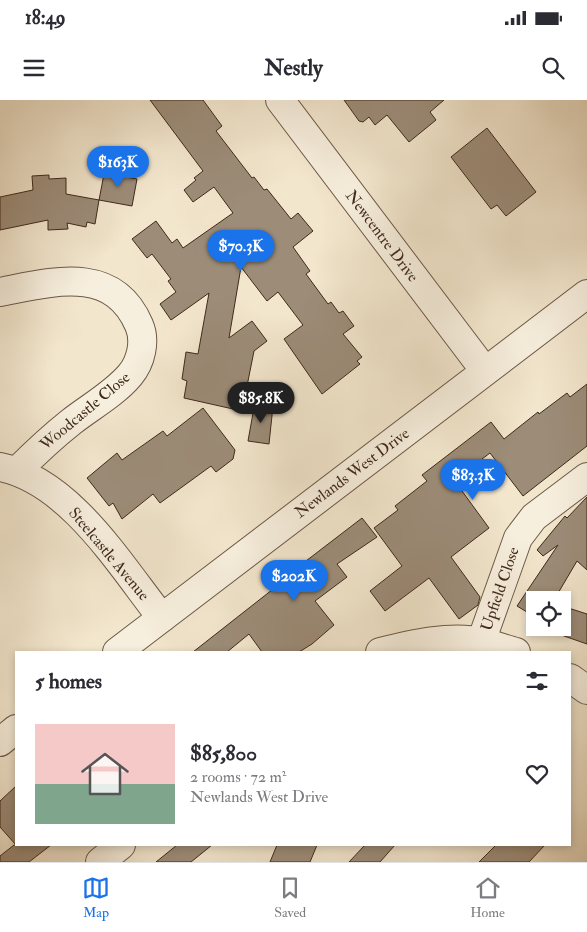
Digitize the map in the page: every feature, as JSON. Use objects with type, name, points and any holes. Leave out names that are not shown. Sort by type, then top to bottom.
[{"type":"street","name":"Newcentre Drive","points":[[280,100],[484,371]]},
{"type":"street","name":"Woodcastle Close","points":[[0,292],[73,281],[96,283],[122,298],[133,312],[141,330],[143,344],[138,362],[130,375],[109,395],[8,469]]},
{"type":"street","name":"Newlands West Drive","points":[[118,651],[587,294]]},
{"type":"street","name":"Steelcastle Avenue","points":[[8,469],[58,495],[81,519],[162,618]]},
{"type":"street","name":"Upfield Close","points":[[482,642],[518,538],[534,517],[587,477]]},
{"type":"street","points":[[384,651],[418,643],[446,641],[482,642],[513,651]]},
{"type":"street","points":[[571,679],[587,690]]},
{"type":"street","points":[[0,742],[15,730]]},
{"type":"street","points":[[100,862],[120,846]]},
{"type":"building","points":[[150,100],[203,100],[222,126],[216,131],[252,178],[254,177],[264,190],[267,189],[291,219],[298,213],[313,231],[293,247],[310,271],[306,274],[328,304],[331,302],[339,313],[343,311],[354,326],[343,334],[362,357],[357,361],[360,364],[322,394],[284,339],[303,325],[278,292],[267,301],[241,267],[229,338],[252,321],[267,341],[254,351],[242,411],[184,398],[187,381],[182,379],[186,352],[198,354],[209,293],[171,320],[160,304],[176,292],[168,281],[171,279],[152,254],[147,258],[132,239],[156,221],[172,243],[177,239],[183,248],[233,213],[214,187],[193,202],[184,190],[203,171]]},
{"type":"building","points":[[344,100],[444,100],[430,112],[436,120],[409,142],[387,115],[375,125],[369,117],[363,122],[359,121]]},
{"type":"building","points":[[487,128],[536,192],[506,216],[497,205],[491,209],[451,157]]},
{"type":"building","points":[[105,169],[120,172],[120,176],[137,179],[132,206],[99,200]]},
{"type":"building","points":[[49,175],[49,179],[66,178],[66,194],[99,200],[95,224],[87,222],[86,227],[67,223],[68,229],[48,230],[48,220],[0,230],[0,197],[33,190],[32,176]]},
{"type":"building","points":[[587,384],[587,446],[523,496],[490,453],[454,480],[489,528],[451,557],[480,597],[478,605],[459,619],[429,578],[385,611],[370,591],[402,566],[374,528],[398,510],[395,506],[427,481],[422,475],[491,422],[504,439],[538,412],[539,414],[567,393],[570,397]]},
{"type":"building","points":[[255,402],[273,406],[269,444],[248,441]]},
{"type":"building","points":[[203,408],[235,450],[233,459],[216,472],[211,466],[160,503],[153,494],[122,519],[113,503],[109,506],[87,478],[117,453],[122,460],[163,431],[167,436]]},
{"type":"building","points":[[587,497],[587,570],[577,561],[559,591],[527,591],[558,545],[543,556],[537,550],[565,516],[567,518]]},
{"type":"building","points":[[362,518],[377,537],[337,564],[347,577],[315,601],[334,625],[312,644],[301,651],[261,651],[249,634],[228,651],[194,651],[277,586],[276,584]]},
{"type":"building","points":[[526,593],[526,612],[517,606]]},
{"type":"building","points":[[571,609],[587,614],[587,644],[564,636],[571,636]]},
{"type":"building","points":[[15,787],[15,844],[0,827],[0,801]]},
{"type":"building","points":[[14,845],[50,846],[29,862],[0,862],[0,856]]},
{"type":"building","points":[[176,846],[211,846],[191,862],[156,862]]},
{"type":"building","points":[[277,846],[317,846],[310,862],[270,862]]},
{"type":"building","points":[[364,846],[394,846],[380,862],[349,862]]},
{"type":"building","points":[[495,846],[544,846],[529,862],[479,862]]}]
